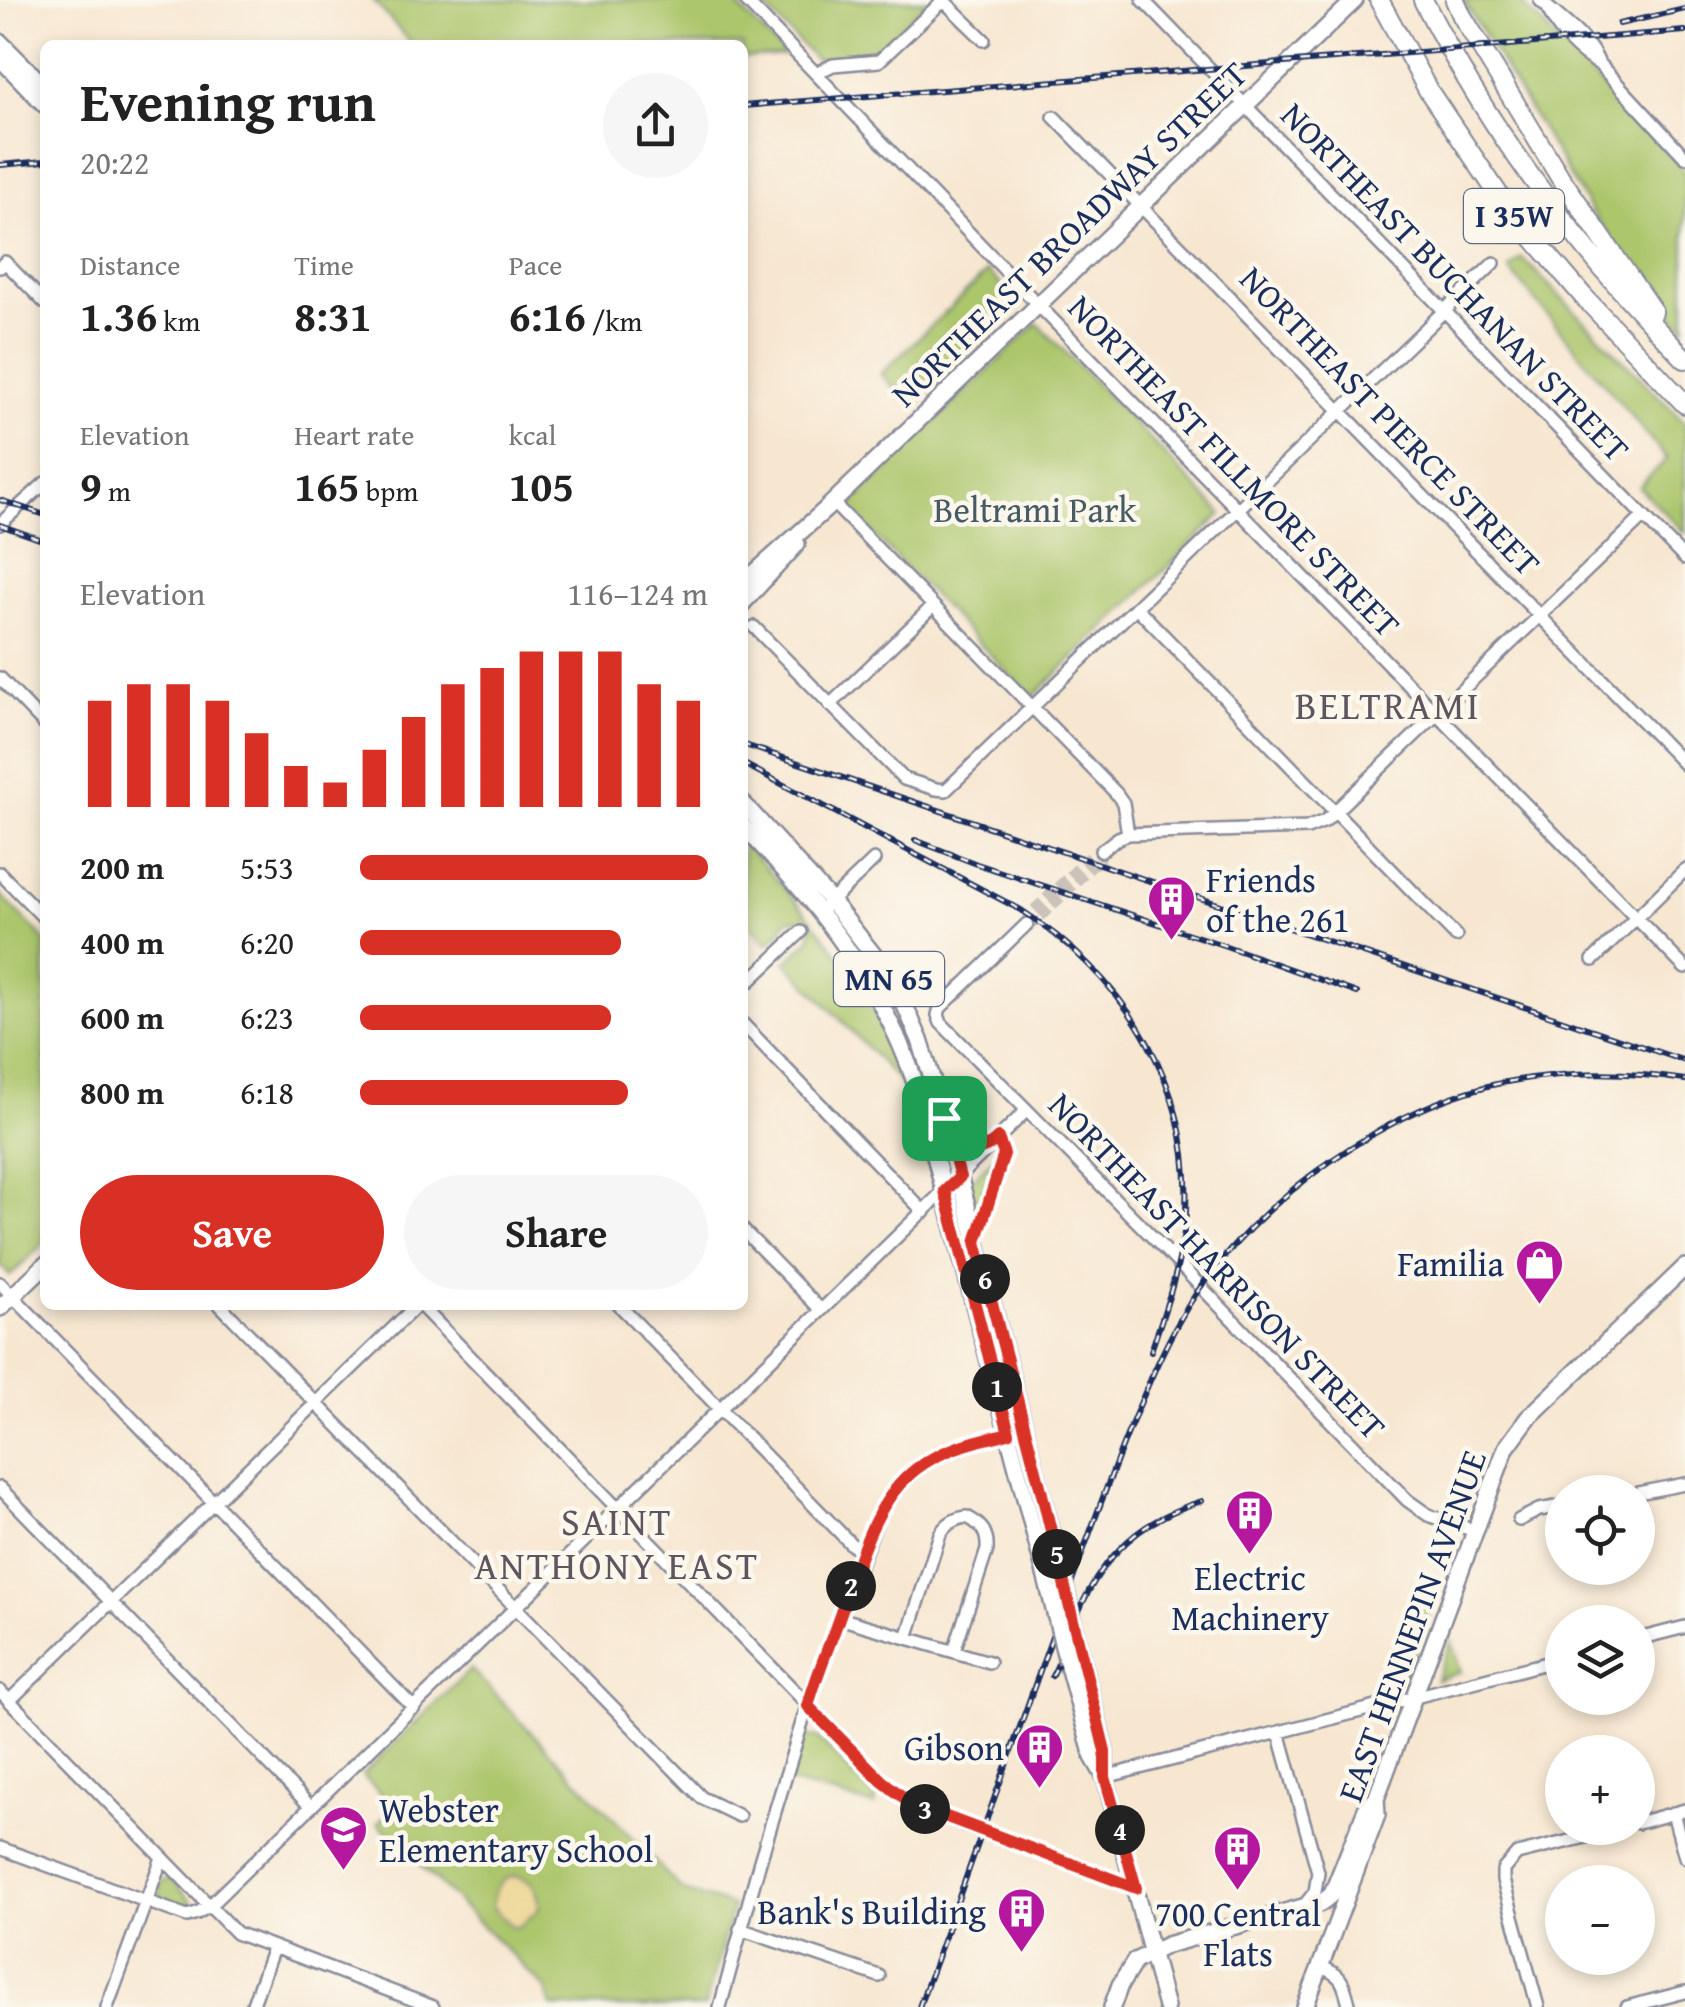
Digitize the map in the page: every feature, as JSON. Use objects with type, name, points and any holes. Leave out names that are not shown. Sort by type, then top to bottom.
[{"type":"highway","name":"I 35W","points":[[1379,0],[1428,90],[1507,207],[1583,296],[1685,404]]},
{"type":"highway","name":"I 35W","points":[[1423,0],[1474,90],[1542,192],[1604,271],[1685,358]]},
{"type":"highway","points":[[1455,0],[1560,177],[1685,358]]},
{"type":"main road","name":"NORTHEAST BROADWAY STREET","points":[[748,579],[1039,306],[1349,2]]},
{"type":"main road","points":[[0,42],[40,83]]},
{"type":"main road","points":[[0,58],[40,100]]},
{"type":"main road","name":"NORTHEAST BROADWAY STREET","points":[[748,598],[829,506]]},
{"type":"main road","name":"MN 65","points":[[748,810],[826,907],[899,1038],[918,1088],[945,1191],[1060,1564],[1105,1751],[1105,1777]]},
{"type":"main road","name":"MN 65","points":[[748,831],[876,958],[906,1008],[929,1064],[976,1242],[1067,1662],[1093,1757],[1105,1777],[1166,2007]]},
{"type":"main road","points":[[944,1118],[962,1145],[980,1148],[995,1142]]},
{"type":"main road","name":"EAST HENNEPIN AVENUE","points":[[1305,2007],[1377,1815],[1376,1799],[1501,1460],[1520,1427],[1685,1267]]},
{"type":"main road","points":[[0,1308],[40,1270]]},
{"type":"main road","points":[[1112,2007],[1135,1961],[1152,1952],[1316,1907],[1332,1894],[1366,1808],[1376,1799]]},
{"type":"street","name":"NORTHEAST FILLMORE STREET","points":[[745,0],[1685,968]]},
{"type":"street","points":[[816,73],[833,66],[879,61],[943,0],[984,40]]},
{"type":"street","name":"NORTHEAST BUCHANAN STREET","points":[[1143,0],[1685,559]]},
{"type":"street","points":[[1543,4],[1556,26],[1586,58],[1600,64],[1685,157]]},
{"type":"street","name":"NORTHEAST PIERCE STREET","points":[[1054,116],[1685,765]]},
{"type":"street","points":[[754,628],[904,779],[946,790],[1494,263]]},
{"type":"street","points":[[2,265],[40,299]]},
{"type":"street","points":[[0,524],[40,488]]},
{"type":"street","points":[[829,506],[933,606],[1116,794],[1122,803],[1128,834]]},
{"type":"street","points":[[1101,851],[1128,834],[1306,828],[1321,823],[1644,516]]},
{"type":"street","points":[[830,705],[933,606]]},
{"type":"street","points":[[1136,607],[1456,936]]},
{"type":"street","points":[[0,678],[40,720]]},
{"type":"street","points":[[826,907],[874,860]]},
{"type":"street","points":[[1592,960],[1685,870]]},
{"type":"street","points":[[0,873],[40,915]]},
{"type":"street","name":"NORTHEAST HARRISON STREET","points":[[1026,924],[940,1008],[941,1023],[1407,1500],[1428,1515],[1474,1530]]},
{"type":"street","points":[[748,982],[800,932]]},
{"type":"street","points":[[748,1029],[924,1212]]},
{"type":"street","points":[[0,1848],[187,1916],[209,1906],[1026,1110]]},
{"type":"street","points":[[976,1242],[1004,1154],[995,1142]]},
{"type":"street","points":[[748,1234],[822,1310]]},
{"type":"street","points":[[0,1284],[414,1708]]},
{"type":"street","points":[[225,1310],[702,1798],[739,1816]]},
{"type":"street","points":[[413,1310],[110,1603],[5,1696],[236,1934],[433,2007]]},
{"type":"street","points":[[423,1310],[882,1781],[912,1804],[1136,1888]]},
{"type":"street","points":[[624,1310],[852,1545],[864,1550]]},
{"type":"street","points":[[720,2007],[808,1706],[864,1550],[888,1500],[919,1467],[946,1452],[1017,1430]]},
{"type":"street","points":[[1655,1489],[1685,1484]]},
{"type":"street","points":[[0,1488],[311,1807]]},
{"type":"street","points":[[1519,1520],[1545,1509]]},
{"type":"street","points":[[907,1638],[940,1534],[956,1518],[968,1517],[984,1529],[987,1550],[954,1652]]},
{"type":"street","points":[[840,1618],[989,1662]]},
{"type":"street","points":[[1655,1635],[1685,1627]]},
{"type":"street","points":[[1105,1777],[1545,1662]]},
{"type":"street","points":[[1279,1732],[1318,1872],[1315,1892],[1304,1908]]},
{"type":"street","points":[[1679,1812],[1685,1857]]},
{"type":"street","points":[[1538,2007],[1503,1870],[1517,1854],[1553,1845]]},
{"type":"street","points":[[107,2007],[162,1858]]},
{"type":"street","points":[[740,1929],[879,1976]]},
{"type":"street","points":[[252,2007],[274,1948]]},
{"type":"street","points":[[1321,1967],[1342,1978],[1350,2007]]},
{"type":"street","points":[[1627,2007],[1685,1992]]},
{"type":"green space","points":[[373,0],[732,0],[785,55],[748,58],[748,40],[409,40]]},
{"type":"green space","points":[[758,0],[929,0],[872,55],[815,59]]},
{"type":"green space","points":[[1463,0],[1518,0],[1685,171],[1685,328],[1659,302],[1591,211]]},
{"type":"green space","points":[[1522,258],[1685,423],[1685,533],[1639,487],[1667,459],[1509,269]]},
{"type":"green space","points":[[988,271],[1019,306],[913,407],[881,374]]},
{"type":"green space","name":"Beltrami Park","points":[[1037,323],[1222,514],[1032,698],[847,507]]},
{"type":"green space","points":[[748,848],[793,897],[862,989],[881,1022],[908,1091],[786,962],[809,940],[812,930],[807,923],[787,920],[768,944],[748,923]]},
{"type":"green space","points":[[0,894],[40,935],[40,1247],[10,1276],[0,1265]]},
{"type":"green space","points":[[994,1158],[976,1213],[969,1184]]},
{"type":"green space","points":[[1434,1600],[1403,1684],[1398,1686],[1419,1626],[1414,1605]]},
{"type":"green space","points":[[1451,1640],[1461,1672],[1436,1680]]},
{"type":"green space","points":[[471,1669],[683,1891],[733,1906],[705,2007],[551,2007],[546,1989],[378,1823],[394,1807],[362,1775]]},
{"type":"green space","points":[[803,1735],[817,1737],[876,1798],[875,1806],[791,1783],[788,1778]]},
{"type":"green space","points":[[168,1879],[192,1905],[158,1896],[161,1881]]},
{"type":"sand","points":[[515,1876],[531,1883],[539,1902],[539,1909],[519,1927],[512,1927],[493,1908],[497,1887]]},
{"type":"tunnel","points":[[1027,924],[1034,923],[1100,858],[1101,851]]},
{"type":"tunnel","points":[[1027,924],[1030,914],[1093,854],[1101,851]]},
{"type":"railway","points":[[1619,24],[1685,9]]},
{"type":"railway","points":[[748,106],[1685,31]]},
{"type":"railway","points":[[0,165],[40,161]]},
{"type":"railway","points":[[0,500],[40,513]]},
{"type":"railway","points":[[0,525],[40,539]]},
{"type":"railway","points":[[748,746],[1685,1061]]},
{"type":"railway","points":[[748,766],[1021,910],[1060,938],[1124,1006],[1148,1044],[1167,1086],[1180,1130],[1186,1176],[1180,1257],[1151,1351]]},
{"type":"railway","points":[[915,840],[1357,993]]},
{"type":"railway","points":[[919,2007],[1123,1445],[1174,1331],[1217,1265],[1289,1193],[1330,1161],[1420,1110],[1467,1092],[1555,1075],[1599,1073],[1685,1080]]},
{"type":"railway","points":[[1052,1676],[1089,1591],[1113,1556],[1143,1529],[1202,1501]]},
{"type":"place","name":"Friends of the 261","points":[[1171,942]]},
{"type":"place","name":"Familia","points":[[1539,1306]]},
{"type":"place","name":"Electric Machinery","points":[[1250,1556]]},
{"type":"place","name":"Gibson","points":[[1039,1790]]},
{"type":"place","name":"Webster Elementary School","points":[[344,1872]]},
{"type":"place","name":"700 Central Flats","points":[[1238,1892]]},
{"type":"place","name":"Bank's Building","points":[[1021,1954]]},
{"type":"district","name":"BELTRAMI","points":[[1388,706]]},
{"type":"district","name":"SAINT ANTHONY EAST","points":[[617,1544]]},
{"type":"route","points":[[944,1118],[962,1145],[991,1146],[998,1138],[1003,1148],[976,1242],[1060,1564],[1105,1751],[1105,1777],[1136,1888],[912,1804],[882,1781],[808,1706],[864,1550],[888,1500],[907,1477],[932,1458],[1009,1433],[945,1191],[960,1177],[944,1118]]}]
